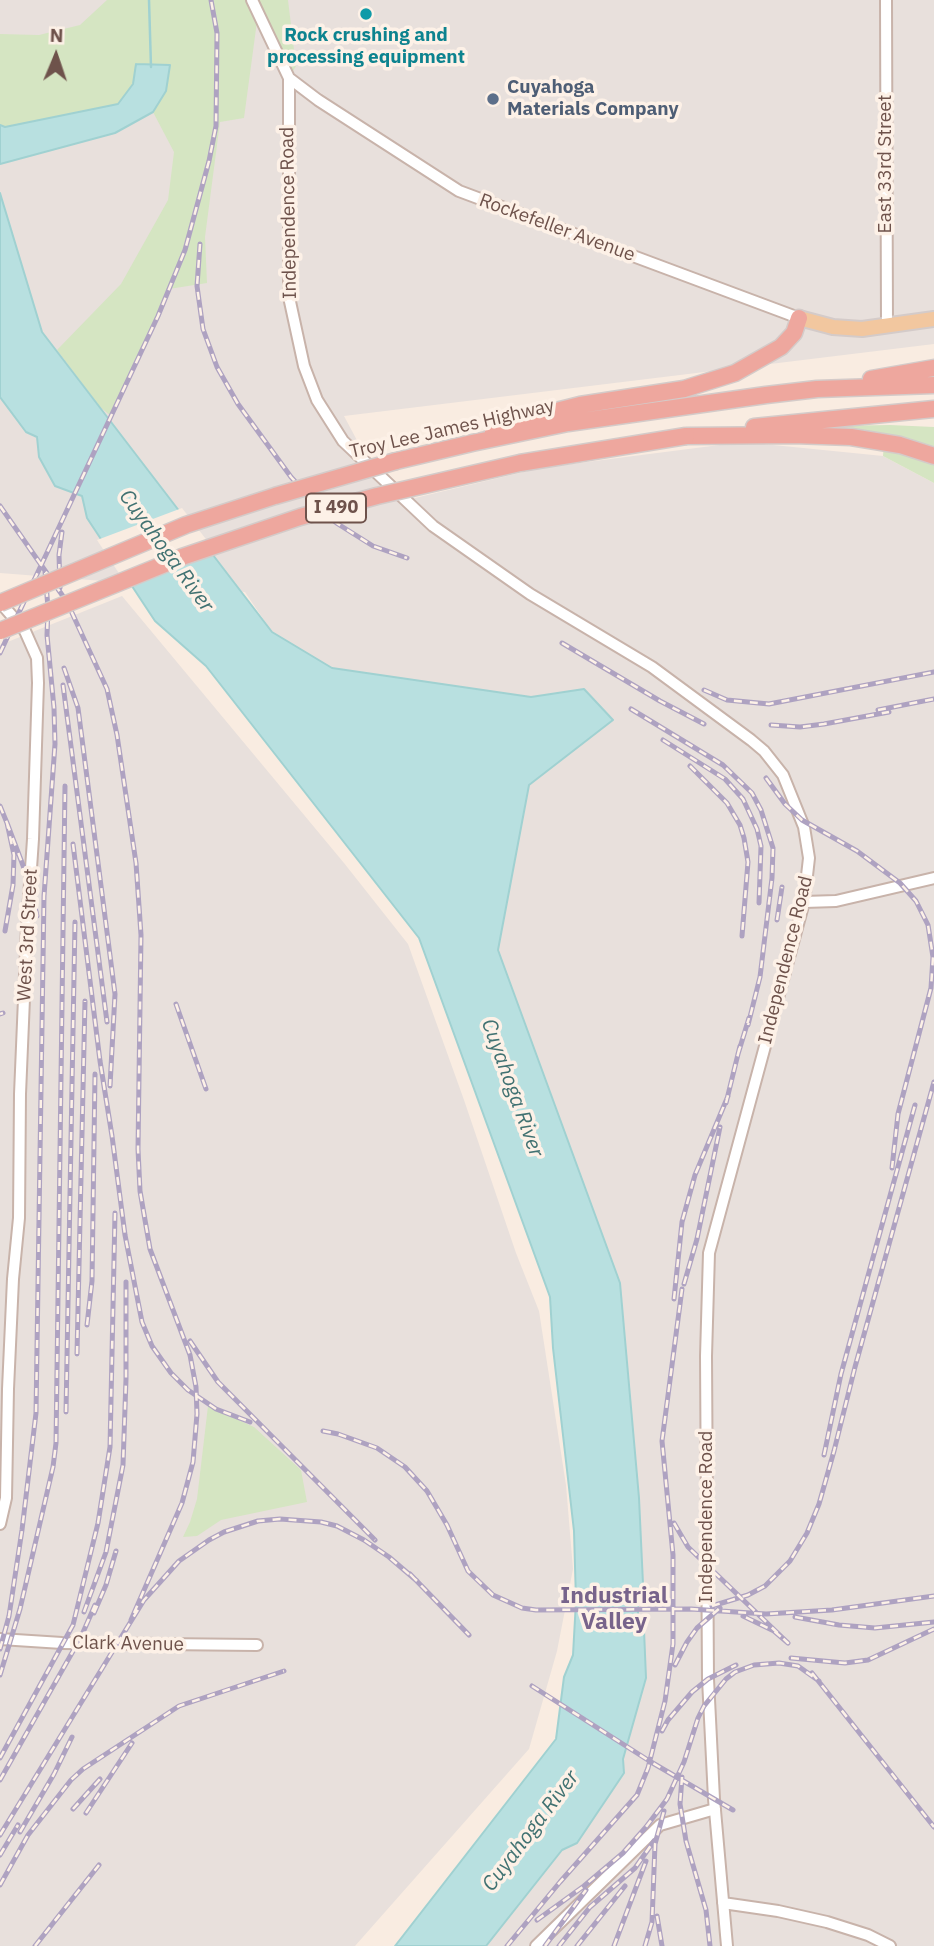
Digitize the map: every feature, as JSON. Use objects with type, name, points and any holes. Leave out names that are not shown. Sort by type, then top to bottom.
[{"type":"highway","points":[[472,443],[517,421],[580,405],[693,387],[734,373],[781,346],[794,333],[799,318]]},
{"type":"highway","points":[[902,380],[934,368]]},
{"type":"highway","points":[[902,380],[934,385]]},
{"type":"highway","name":"Troy Lee James Highway","points":[[0,603],[186,525],[353,472],[568,423],[902,380]]},
{"type":"highway","name":"I 490","points":[[0,631],[182,557],[300,517],[377,496],[520,463],[686,436],[811,419],[928,415]]},
{"type":"highway","points":[[686,436],[824,435],[874,440],[930,454]]},
{"type":"main road","name":"Rockefeller Avenue","points":[[799,318],[833,327],[862,329],[934,319]]},
{"type":"street","name":"Rockefeller Avenue","points":[[252,0],[289,78],[318,100],[459,191],[799,318]]},
{"type":"street","name":"East 33rd Street","points":[[886,0],[887,327]]},
{"type":"street","name":"Independence Road","points":[[289,78],[289,298],[304,366],[317,400],[343,441],[433,526],[530,594],[652,667],[751,740],[764,751],[783,775],[804,827],[809,858],[804,902],[709,1253],[706,1356],[707,1618],[715,1809],[727,1946]]},
{"type":"street","name":"West 3rd Street","points":[[0,603],[25,631],[37,658],[38,683],[20,1094],[19,1218],[13,1279],[6,1498],[0,1524]]},
{"type":"street","points":[[804,902],[836,901],[934,878]]},
{"type":"street","points":[[0,1279],[13,1279]]},
{"type":"street","name":"Clark Avenue","points":[[0,1639],[62,1643],[257,1645]]},
{"type":"street","points":[[536,1946],[660,1825],[715,1809]]},
{"type":"street","points":[[723,1903],[827,1922],[890,1946]]},
{"type":"shaded area","points":[[0,0],[934,0],[934,344],[344,416],[367,459],[415,498],[540,468],[743,442],[883,456],[934,483],[934,1946],[486,1946],[562,1850],[577,1843],[623,1759],[646,1678],[644,1630],[638,1621],[638,1600],[643,1584],[620,1283],[498,950],[529,785],[613,720],[584,689],[531,697],[332,668],[272,632],[245,592],[0,573]]},
{"type":"shaded area","points":[[122,596],[408,944],[516,1253],[539,1311],[566,1485],[573,1569],[557,1651],[529,1749],[355,1946],[0,1946],[0,645]]},
{"type":"green space","points":[[107,0],[288,0],[296,66],[289,78],[258,14],[244,118],[220,122],[205,237],[207,283],[169,289],[111,416],[100,407],[57,350],[121,284],[168,200],[174,152],[153,112],[166,91],[133,84],[118,104],[5,127],[0,125],[0,34],[39,35],[80,25]]},
{"type":"green space","points":[[826,426],[934,427],[934,449],[826,429]]},
{"type":"green space","points":[[884,442],[934,456],[934,483],[883,456]]},
{"type":"green space","points":[[208,1406],[254,1427],[301,1470],[307,1502],[221,1520],[197,1536],[183,1537],[197,1499]]},
{"type":"water","points":[[136,64],[170,65],[166,91],[153,112],[115,133],[0,164],[0,125],[5,127],[118,104],[133,84]]},
{"type":"water","name":"Cuyahoga River","points":[[0,193],[42,332],[272,632],[332,668],[531,697],[584,689],[613,720],[529,785],[498,950],[620,1283],[639,1498],[643,1584],[638,1600],[638,1621],[644,1630],[646,1678],[623,1759],[624,1773],[577,1843],[562,1850],[486,1946],[395,1946],[556,1739],[564,1677],[573,1655],[576,1601],[574,1531],[553,1348],[550,1297],[419,938],[206,666],[155,621],[87,518],[82,496],[55,486],[39,457],[37,437],[26,432],[0,397]]},
{"type":"pier","points":[[182,508],[215,551],[126,584],[97,540]]},
{"type":"waterway","points":[[149,0],[151,67]]},
{"type":"railway","points":[[0,653],[158,316],[185,250],[216,126],[217,33],[211,0]]},
{"type":"railway","points":[[200,244],[197,286],[203,329],[217,367],[238,404],[291,477],[324,513],[373,546],[407,558]]},
{"type":"railway","points":[[0,506],[67,602],[107,689],[117,735],[136,863],[141,935],[138,1149],[140,1191],[150,1249],[190,1355],[196,1387],[197,1414],[193,1462],[182,1503],[131,1620]]},
{"type":"railway","points":[[60,588],[59,555],[62,532]]},
{"type":"railway","points":[[0,1649],[9,1616],[36,1413],[44,896],[55,744],[45,571]]},
{"type":"railway","points":[[562,643],[704,724]]},
{"type":"railway","points":[[64,668],[78,708],[115,994],[110,1086]]},
{"type":"railway","points":[[704,690],[727,700],[769,704],[934,672]]},
{"type":"railway","points":[[63,685],[107,1022]]},
{"type":"railway","points":[[878,710],[934,699]]},
{"type":"railway","points":[[631,709],[723,765],[752,793],[761,810],[773,848],[772,878],[760,977],[748,1025]]},
{"type":"railway","points":[[771,725],[800,727],[889,712]]},
{"type":"railway","points":[[663,740],[725,779],[743,799],[757,829],[761,846],[759,903]]},
{"type":"railway","points":[[690,766],[727,803],[744,838],[748,862],[742,936]]},
{"type":"railway","points":[[766,778],[785,804],[802,820],[857,851],[900,883],[916,901],[928,925],[933,957],[931,988],[898,1114],[892,1168]]},
{"type":"railway","points":[[0,1675],[20,1609],[53,1467],[56,1443],[65,786]]},
{"type":"railway","points":[[0,806],[14,855],[13,885],[5,931]]},
{"type":"railway","points":[[7,823],[30,884],[37,916]]},
{"type":"railway","points":[[73,844],[125,1235],[142,1322],[152,1346],[171,1373],[188,1390],[216,1409],[250,1422]]},
{"type":"railway","points":[[777,920],[782,887]]},
{"type":"railway","points":[[66,1412],[75,922]]},
{"type":"railway","points":[[77,1354],[85,1001]]},
{"type":"railway","points":[[176,1004],[206,1089]]},
{"type":"railway","points":[[738,1054],[749,1018]]},
{"type":"railway","points":[[726,1103],[740,1046]]},
{"type":"railway","points":[[87,1325],[92,1281],[95,1074]]},
{"type":"railway","points":[[712,1606],[748,1595],[765,1586],[790,1561],[807,1533],[819,1504],[834,1451],[934,1082]]},
{"type":"railway","points":[[674,1299],[682,1222],[695,1175],[728,1096]]},
{"type":"railway","points":[[824,1455],[841,1374],[915,1105]]},
{"type":"railway","points":[[684,1284],[697,1239],[720,1127]]},
{"type":"railway","points":[[0,1758],[73,1625],[98,1523],[110,1447],[115,1213]]},
{"type":"railway","points":[[84,1612],[106,1552],[123,1465],[126,1282]]},
{"type":"railway","points":[[507,1946],[637,1795],[648,1768],[665,1701],[673,1644],[673,1555],[662,1441],[682,1289]]},
{"type":"railway","points":[[190,1341],[218,1382],[375,1540]]},
{"type":"railway","points":[[323,1431],[377,1448],[405,1467],[427,1491],[447,1525],[468,1571],[493,1595],[522,1608],[691,1609],[766,1614],[832,1610],[934,1596]]},
{"type":"railway","points":[[0,1835],[144,1600],[179,1561],[209,1540],[258,1521],[280,1519],[321,1522],[337,1526],[364,1540],[417,1581]]},
{"type":"railway","points":[[674,1523],[688,1547],[788,1643],[774,1631],[743,1616]]},
{"type":"railway","points":[[94,1613],[116,1551]]},
{"type":"railway","points":[[410,1574],[469,1635]]},
{"type":"railway","points":[[0,1780],[81,1637],[95,1605]]},
{"type":"railway","points":[[675,1665],[697,1628],[720,1608]]},
{"type":"railway","points":[[795,1617],[875,1628],[934,1622]]},
{"type":"railway","points":[[791,1658],[845,1663],[868,1660],[934,1629]]},
{"type":"railway","points":[[537,1920],[623,1853],[646,1827],[667,1799],[684,1762],[704,1706],[726,1679],[735,1672],[754,1665],[779,1663],[798,1666],[819,1681]]},
{"type":"railway","points":[[662,1731],[692,1692],[708,1679],[736,1665]]},
{"type":"railway","points":[[0,1885],[28,1835],[71,1780],[83,1769],[179,1706],[284,1671]]},
{"type":"railway","points":[[812,1673],[934,1827]]},
{"type":"railway","points":[[532,1686],[651,1762],[733,1810]]},
{"type":"railway","points":[[20,1832],[72,1737]]},
{"type":"railway","points":[[86,1813],[132,1743]]},
{"type":"railway","points":[[682,1777],[680,1804],[686,1841],[706,1910],[710,1946]]},
{"type":"railway","points":[[73,1809],[100,1779]]},
{"type":"railway","points":[[645,1946],[652,1922],[655,1844],[664,1811]]},
{"type":"railway","points":[[0,1855],[18,1825]]},
{"type":"railway","points":[[559,1946],[590,1907],[635,1868],[654,1841]]},
{"type":"railway","points":[[614,1946],[646,1861]]},
{"type":"railway","points":[[35,1946],[99,1865]]},
{"type":"railway","points":[[577,1946],[625,1886]]},
{"type":"railway","points":[[545,1946],[586,1890]]},
{"type":"railway","points":[[657,1916],[662,1946]]},
{"type":"place","name":"Rock crushing and processing equipment","points":[[366,14]]},
{"type":"place","name":"Cuyahoga Materials Company","points":[[493,99]]},
{"type":"district","name":"Industrial Valley","points":[[614,1609]]}]
